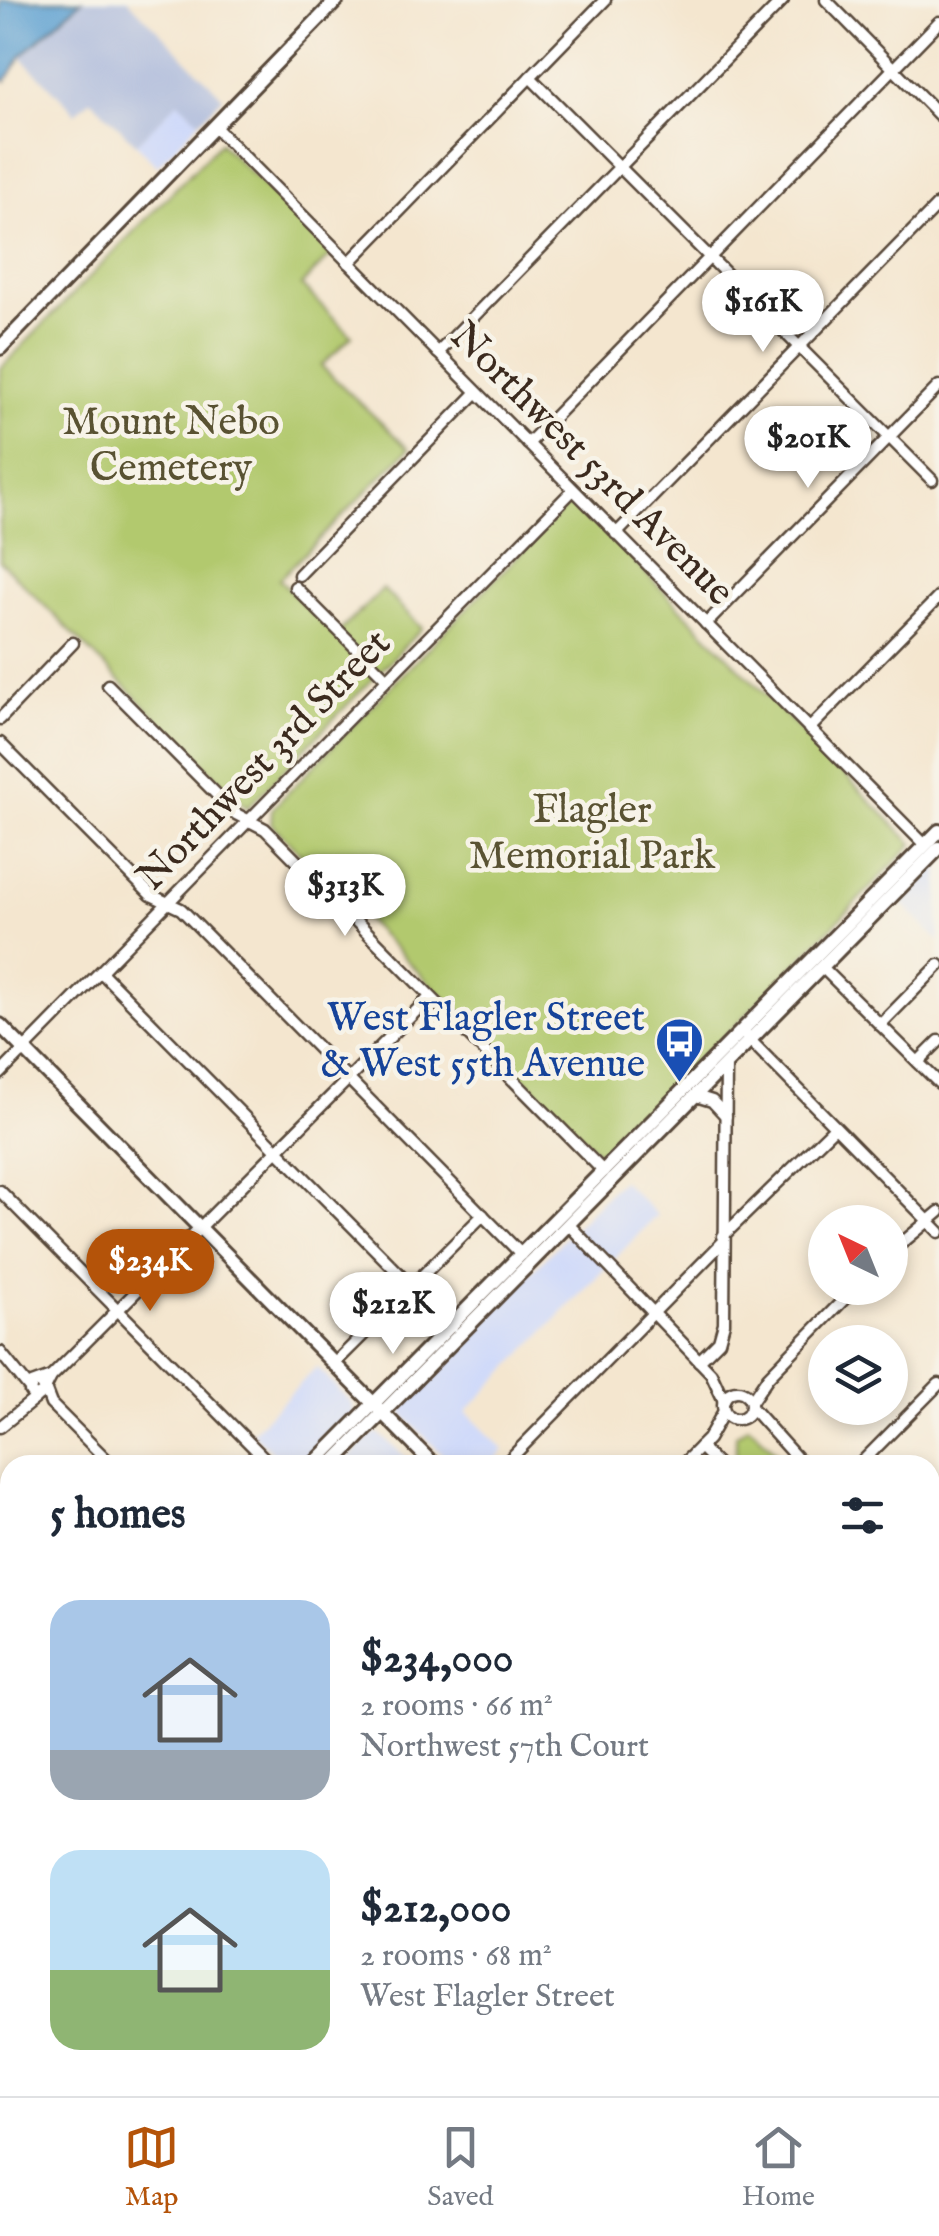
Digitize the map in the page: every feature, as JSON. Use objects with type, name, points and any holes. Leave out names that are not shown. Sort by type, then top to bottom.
[{"type":"main road","points":[[0,348],[337,0]]},
{"type":"main road","points":[[340,1455],[452,1327],[730,1044],[746,1036],[822,968],[855,926],[914,874],[933,849],[939,832]]},
{"type":"main road","points":[[325,1455],[379,1410],[516,1280],[726,1065],[746,1036],[933,849]]},
{"type":"main road","points":[[0,1026],[424,1455]]},
{"type":"main road","points":[[726,1065],[730,1044]]},
{"type":"main road","points":[[569,1226],[575,1202]]},
{"type":"main road","points":[[516,1280],[522,1255]]},
{"type":"street","points":[[349,263],[605,0]]},
{"type":"street","points":[[438,353],[783,0]]},
{"type":"street","points":[[826,0],[939,115]]},
{"type":"street","points":[[528,444],[939,22]]},
{"type":"street","points":[[530,77],[932,480]]},
{"type":"street","name":"Northwest 53rd Avenue","points":[[216,127],[809,729],[933,849]]},
{"type":"street","points":[[616,534],[939,204]]},
{"type":"street","points":[[706,624],[939,386]]},
{"type":"street","points":[[298,574],[476,393]]},
{"type":"street","name":"Northwest 3rd Street","points":[[0,1074],[573,490]]},
{"type":"street","points":[[295,587],[387,678]]},
{"type":"street","points":[[809,729],[939,597]]},
{"type":"street","points":[[0,719],[73,643]]},
{"type":"street","points":[[108,685],[236,814],[265,829],[604,1172]]},
{"type":"street","points":[[0,743],[150,895],[181,909],[522,1255]]},
{"type":"street","points":[[880,1024],[939,965]]},
{"type":"street","points":[[822,968],[939,1083]]},
{"type":"street","points":[[101,972],[452,1327]]},
{"type":"street","points":[[0,1427],[202,1230],[430,997]]},
{"type":"street","points":[[746,1036],[939,1232]]},
{"type":"street","points":[[918,1062],[939,1041]]},
{"type":"street","points":[[699,1361],[719,1341],[723,1330],[726,1065]]},
{"type":"street","points":[[696,1096],[712,1100],[726,1116]]},
{"type":"street","points":[[514,1455],[836,1127]]},
{"type":"street","points":[[0,1191],[262,1455]]},
{"type":"street","points":[[908,1237],[939,1212]]},
{"type":"street","points":[[334,1365],[483,1215]]},
{"type":"street","points":[[569,1226],[710,1373],[751,1404],[768,1430],[793,1455]]},
{"type":"street","points":[[692,1455],[740,1418],[768,1377],[839,1305]]},
{"type":"street","points":[[0,1352],[102,1455]]},
{"type":"street","points":[[710,1373],[724,1406],[768,1430]]},
{"type":"street","points":[[704,1443],[724,1406],[738,1391],[768,1377]]},
{"type":"street","points":[[869,1455],[939,1384]]},
{"type":"street","points":[[704,1443],[712,1455]]},
{"type":"shaded area","points":[[82,0],[128,0],[223,97],[200,121],[178,101],[136,144],[91,99],[76,113],[21,57]]},
{"type":"shaded area","points":[[178,101],[200,121],[157,166],[136,144]]},
{"type":"shaded area","points":[[939,855],[939,941],[896,897]]},
{"type":"shaded area","points":[[621,1180],[657,1215],[466,1412],[504,1450],[499,1455],[443,1455],[403,1415],[404,1403]]},
{"type":"shaded area","points":[[317,1367],[352,1403],[354,1415],[312,1455],[275,1455],[252,1432]]},
{"type":"shaded area","points":[[378,1433],[403,1455],[351,1455]]},
{"type":"green space","name":"Mount Nebo Cemetery","points":[[220,143],[333,253],[301,285],[352,336],[321,366],[409,449],[279,579],[336,635],[383,589],[422,628],[247,808],[0,561],[0,369]]},
{"type":"green space","name":"Flagler Memorial Park","points":[[573,499],[913,844],[611,1153],[598,1153],[271,824],[272,809]]},
{"type":"green space","points":[[748,1426],[779,1455],[736,1455],[736,1435]]},
{"type":"water","points":[[0,0],[82,0],[22,55],[6,81],[0,76]]},
{"type":"place","name":"West Flagler Street & West 55th Avenue","points":[[680,1084]]}]
